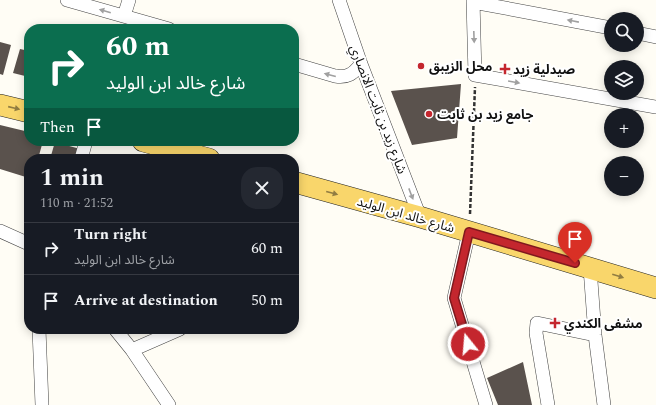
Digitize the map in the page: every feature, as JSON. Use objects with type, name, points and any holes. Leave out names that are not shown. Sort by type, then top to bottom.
[{"type":"main road","points":[[0,105],[24,111]]},
{"type":"main road","points":[[161,146],[190,154]]},
{"type":"main road","name":"شارع خالد ابن الوليد","points":[[299,183],[420,217],[656,288]]},
{"type":"street","points":[[67,0],[152,24]]},
{"type":"street","points":[[124,16],[129,0]]},
{"type":"street","name":"شارع زيد بن ثابت الانصاري","points":[[339,0],[361,64],[420,217]]},
{"type":"street","points":[[604,27],[473,1],[475,75],[656,107]]},
{"type":"street","points":[[644,34],[656,37]]},
{"type":"street","points":[[299,65],[342,77],[349,76],[355,72],[361,64]]},
{"type":"street","points":[[0,231],[24,242]]},
{"type":"street","points":[[469,232],[454,298],[486,405]]},
{"type":"street","points":[[590,268],[595,335],[604,405]]},
{"type":"street","points":[[548,405],[536,334],[537,323],[595,335]]},
{"type":"street","points":[[39,334],[42,405]]},
{"type":"street","points":[[119,334],[170,405]]},
{"type":"street","points":[[132,350],[169,334]]},
{"type":"path","points":[[469,232],[475,75]]},
{"type":"building","points":[[0,42],[11,45],[3,75],[0,74]]},
{"type":"building","points":[[20,49],[24,50],[24,76],[13,73]]},
{"type":"building","name":"جامع زيد بن ثابت","points":[[461,84],[457,138],[412,145],[391,91]]},
{"type":"building","points":[[0,125],[24,131],[24,146],[42,146],[39,154],[24,154],[24,176],[0,169]]},
{"type":"building","points":[[54,146],[69,146],[80,149],[78,154],[51,154]]},
{"type":"building","points":[[523,362],[532,405],[498,405],[487,378]]},
{"type":"place","name":"محل الزيبق","points":[[421,66]]},
{"type":"place","name":"صيدلية زيد","points":[[505,69]]},
{"type":"place","name":"جامع زيد بن ثابت","points":[[429,114]]},
{"type":"place","name":"مشفى الكندي","points":[[555,323]]},
{"type":"route","points":[[468,344],[454,298],[469,232],[575,263]]}]
